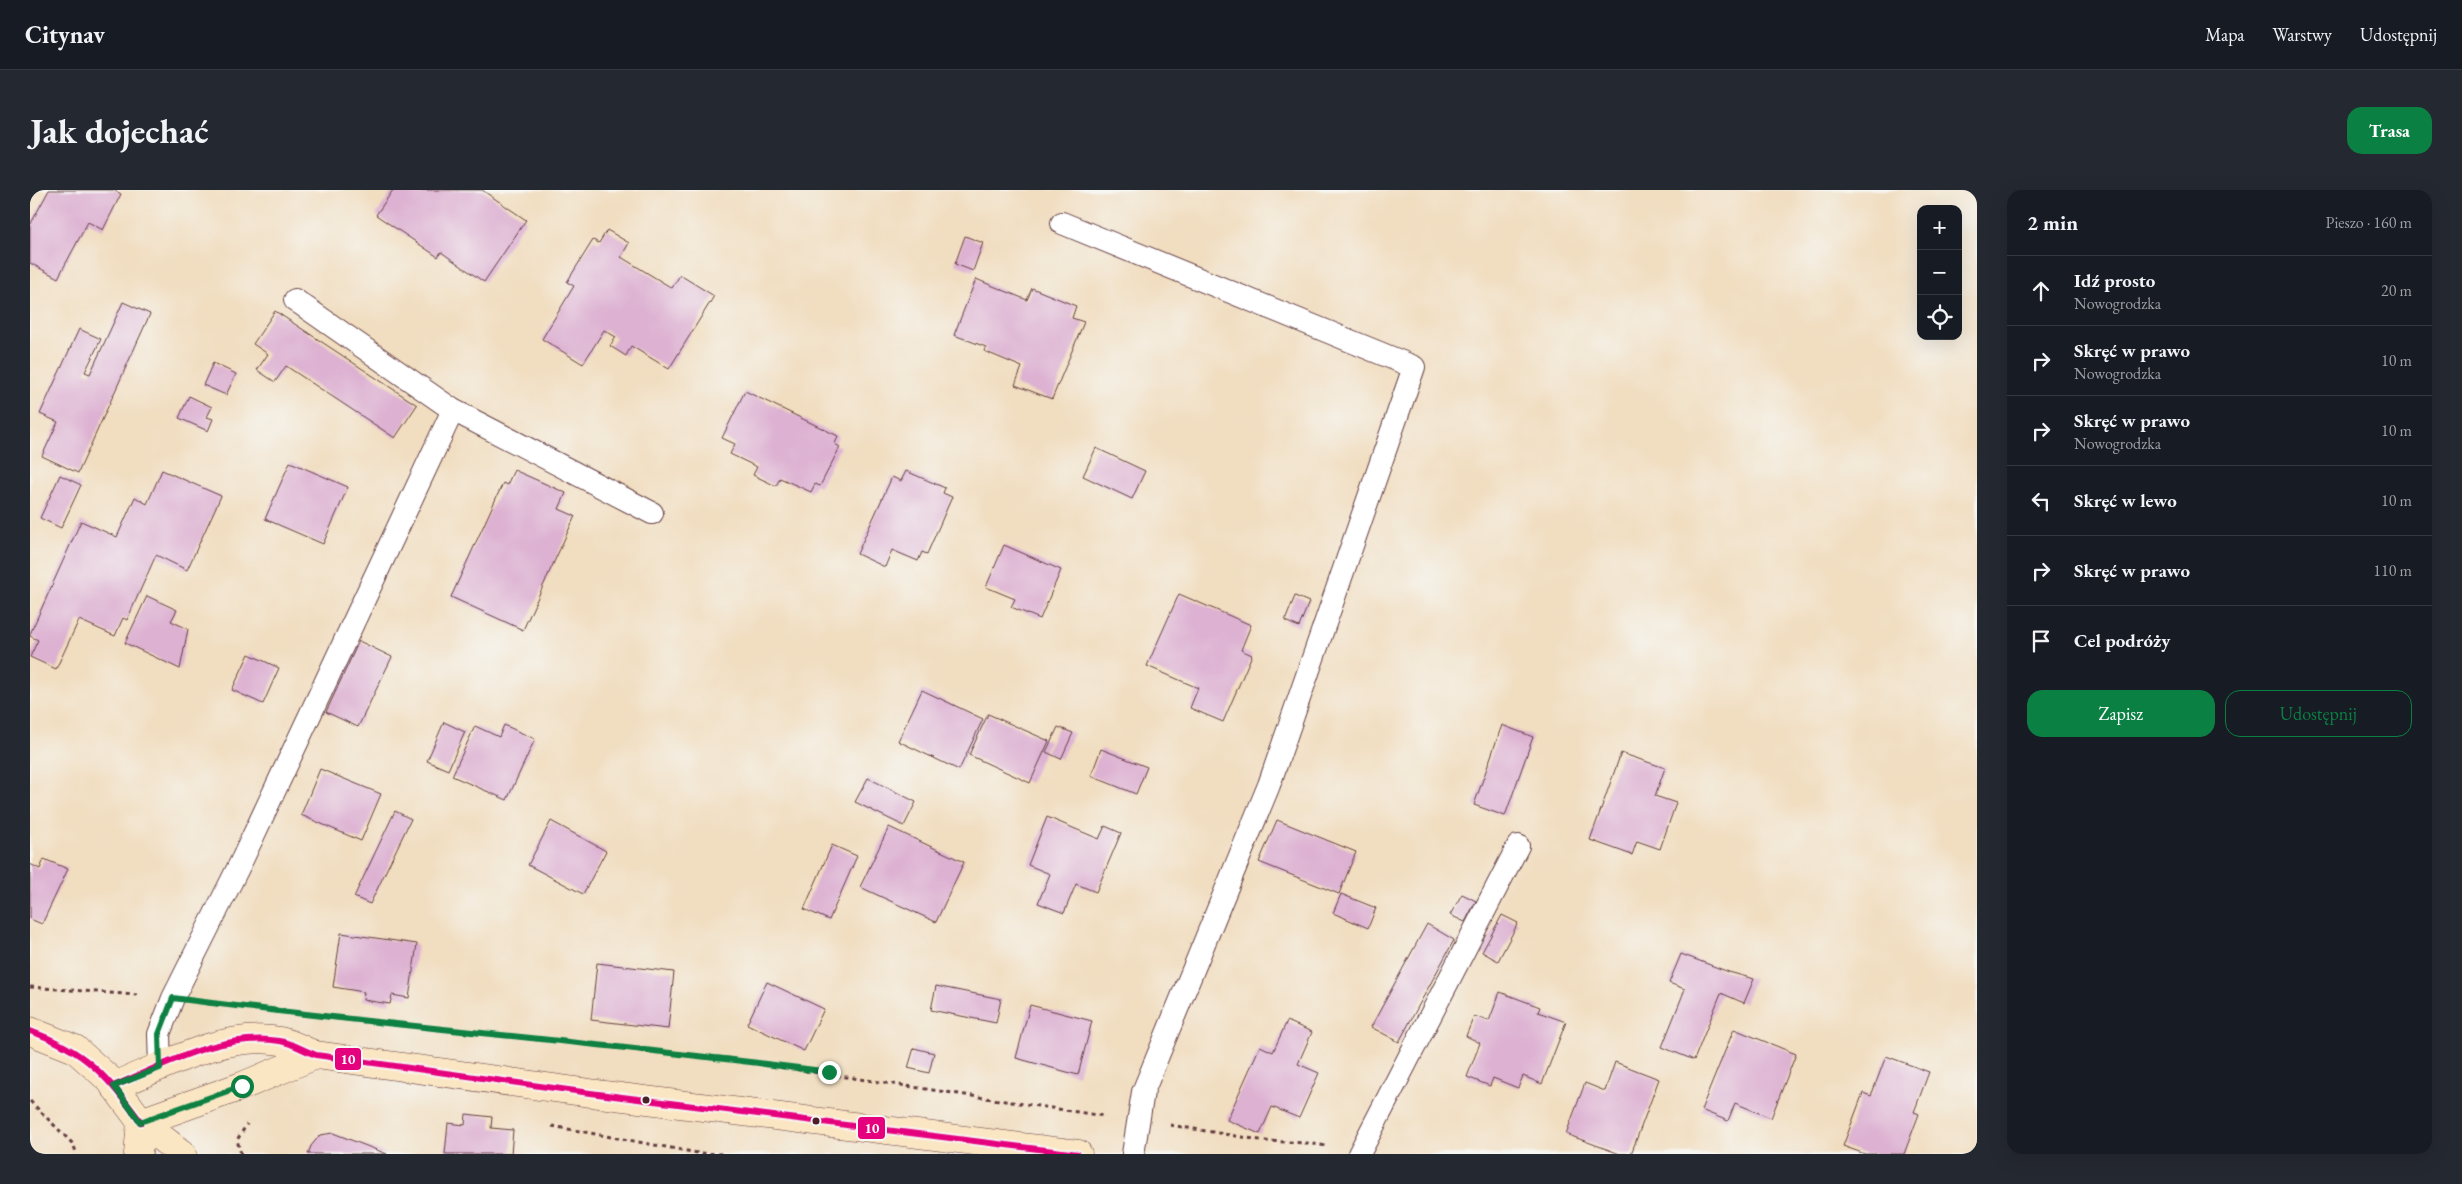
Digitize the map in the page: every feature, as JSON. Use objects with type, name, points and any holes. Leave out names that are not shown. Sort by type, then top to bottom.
[{"type":"street","points":[[30,1032],[75,1049],[97,1067],[114,1086],[140,1122],[182,1154]]},
{"type":"street","points":[[114,1086],[214,1047],[255,1039],[281,1041],[316,1055],[590,1093],[1078,1154]]},
{"type":"street","points":[[140,1122],[242,1086],[316,1055]]},
{"type":"street","points":[[138,1154],[140,1122]]},
{"type":"lane","points":[[1062,223],[1414,366],[1269,785],[1143,1092],[1133,1154]]},
{"type":"lane","points":[[295,300],[453,410],[652,513]]},
{"type":"lane","points":[[160,1068],[159,1034],[173,998],[242,860],[453,410]]},
{"type":"lane","points":[[1359,1153],[1518,846]]},
{"type":"path","points":[[30,987],[173,998],[229,1006]]},
{"type":"path","points":[[316,1016],[728,1059],[1227,1133],[1266,1141],[1307,1143],[1359,1153]]},
{"type":"path","points":[[30,1101],[73,1144],[77,1154]]},
{"type":"path","points":[[241,1154],[237,1140],[250,1120]]},
{"type":"path","points":[[549,1125],[689,1151],[724,1154]]},
{"type":"building","points":[[49,190],[114,190],[121,194],[103,230],[88,222],[58,278],[30,263],[30,225]]},
{"type":"building","points":[[393,190],[482,190],[526,220],[484,282],[441,252],[438,257],[376,215]]},
{"type":"building","points":[[607,230],[629,243],[621,257],[672,288],[680,275],[714,296],[669,369],[631,346],[626,356],[610,346],[616,337],[604,330],[583,364],[542,339],[574,286],[567,282],[593,240],[599,243]]},
{"type":"building","points":[[965,236],[983,243],[973,271],[955,264]]},
{"type":"building","points":[[976,279],[1027,300],[1032,288],[1076,306],[1072,318],[1084,322],[1052,399],[1015,385],[1022,367],[984,351],[986,347],[954,335]]},
{"type":"building","points":[[123,302],[150,314],[78,473],[42,456],[58,422],[40,414],[79,329],[101,339],[85,372],[90,374]]},
{"type":"building","points":[[275,311],[417,405],[395,438],[286,366],[275,382],[257,370],[268,354],[253,344]]},
{"type":"building","points":[[213,363],[236,374],[226,395],[203,385]]},
{"type":"building","points":[[745,391],[838,436],[835,444],[840,447],[820,486],[815,484],[811,492],[780,478],[776,486],[753,475],[757,467],[730,454],[735,444],[722,438]]},
{"type":"building","points":[[189,396],[212,407],[207,417],[213,419],[208,431],[179,418]]},
{"type":"building","points":[[1096,448],[1145,471],[1132,499],[1083,476]]},
{"type":"building","points":[[290,462],[348,487],[323,544],[265,519]]},
{"type":"building","points":[[162,470],[221,496],[187,570],[156,555],[127,620],[123,618],[115,636],[79,620],[56,669],[30,657],[38,640],[30,636],[30,634],[81,521],[117,537],[135,497],[147,504]]},
{"type":"building","points":[[514,470],[566,493],[559,509],[575,516],[523,630],[451,597],[503,483],[507,485]]},
{"type":"building","points":[[906,471],[945,488],[943,493],[952,497],[927,554],[922,552],[918,561],[892,550],[885,567],[857,554],[892,477],[901,481]]},
{"type":"building","points":[[60,475],[81,485],[61,528],[40,518]]},
{"type":"building","points":[[1004,545],[1061,570],[1040,619],[1011,607],[1015,599],[986,587]]},
{"type":"building","points":[[1179,594],[1251,625],[1241,650],[1252,655],[1223,722],[1190,708],[1198,688],[1147,666]]},
{"type":"building","points":[[147,596],[177,610],[171,621],[188,629],[180,669],[125,643]]},
{"type":"building","points":[[1295,596],[1309,602],[1299,627],[1285,621]]},
{"type":"building","points":[[359,641],[392,657],[358,727],[326,712]]},
{"type":"building","points":[[249,654],[279,668],[263,704],[232,690]]},
{"type":"building","points":[[922,690],[983,719],[959,770],[898,741]]},
{"type":"building","points":[[988,714],[1049,741],[1030,783],[969,755]]},
{"type":"building","points":[[444,722],[465,732],[448,770],[427,761]]},
{"type":"building","points":[[504,725],[535,739],[507,800],[452,776],[475,726],[499,737]]},
{"type":"building","points":[[1502,725],[1533,737],[1505,816],[1474,805]]},
{"type":"building","points":[[1058,727],[1073,733],[1061,759],[1046,752]]},
{"type":"building","points":[[1101,749],[1147,767],[1136,794],[1091,776]]},
{"type":"building","points":[[1621,753],[1665,768],[1655,796],[1676,803],[1660,849],[1637,841],[1632,855],[1590,840]]},
{"type":"building","points":[[320,769],[381,794],[361,841],[301,815]]},
{"type":"building","points":[[868,778],[916,802],[904,826],[855,802]]},
{"type":"building","points":[[395,811],[411,819],[370,904],[354,897]]},
{"type":"building","points":[[1047,817],[1099,839],[1105,826],[1121,833],[1096,892],[1076,884],[1064,913],[1038,903],[1050,874],[1028,865]]},
{"type":"building","points":[[1277,820],[1356,852],[1339,894],[1259,862]]},
{"type":"building","points":[[551,821],[606,851],[583,894],[528,865]]},
{"type":"building","points":[[889,827],[964,862],[936,922],[860,887]]},
{"type":"building","points":[[832,845],[857,856],[829,920],[804,909]]},
{"type":"building","points":[[44,859],[68,869],[42,924],[30,919],[30,864],[40,869]]},
{"type":"building","points":[[1341,894],[1376,908],[1368,928],[1333,913]]},
{"type":"building","points":[[1462,894],[1476,901],[1465,922],[1450,915]]},
{"type":"building","points":[[1502,915],[1518,923],[1498,961],[1482,952]]},
{"type":"building","points":[[1427,924],[1454,940],[1399,1042],[1371,1027]]},
{"type":"building","points":[[341,933],[417,944],[409,998],[392,995],[390,1004],[363,1000],[364,992],[333,987]]},
{"type":"building","points":[[1681,954],[1754,979],[1744,1003],[1721,993],[1694,1060],[1662,1047],[1685,989],[1669,983]]},
{"type":"building","points":[[597,963],[674,972],[668,1029],[591,1020]]},
{"type":"building","points":[[767,982],[824,1009],[804,1051],[747,1024]]},
{"type":"building","points":[[936,986],[1001,999],[996,1023],[931,1010]]},
{"type":"building","points":[[1500,992],[1540,1007],[1538,1012],[1566,1022],[1542,1084],[1523,1076],[1518,1088],[1493,1078],[1490,1086],[1467,1077],[1480,1043],[1466,1036],[1474,1016],[1489,1021]]},
{"type":"building","points":[[1030,1005],[1092,1021],[1078,1075],[1016,1058]]},
{"type":"building","points":[[1287,1021],[1312,1032],[1298,1064],[1319,1073],[1299,1118],[1272,1107],[1260,1134],[1227,1120],[1260,1046],[1273,1052]]},
{"type":"building","points":[[1734,1029],[1796,1054],[1771,1118],[1735,1103],[1728,1121],[1701,1110]]},
{"type":"building","points":[[914,1048],[934,1053],[929,1073],[908,1068]]},
{"type":"building","points":[[1886,1056],[1929,1072],[1914,1112],[1919,1114],[1904,1154],[1865,1154],[1843,1146],[1863,1093],[1871,1096]]},
{"type":"building","points":[[1615,1062],[1659,1079],[1631,1154],[1620,1154],[1566,1134],[1585,1083],[1605,1091]]},
{"type":"building","points":[[466,1114],[492,1117],[491,1128],[513,1130],[511,1154],[445,1154],[448,1123],[465,1125]]},
{"type":"building","points":[[333,1133],[387,1154],[308,1154],[311,1146],[320,1135]]},
{"type":"transit line","name":"10","points":[[30,1031],[50,1039],[81,1056],[106,1078],[141,1122]]},
{"type":"transit line","name":"10","points":[[114,1086],[174,1060],[216,1045],[258,1039],[285,1042],[316,1055],[590,1093],[1078,1154]]},
{"type":"route","points":[[242,1086],[140,1122],[114,1086],[160,1068],[159,1034],[173,998],[306,1015],[464,1030],[829,1072]]}]
